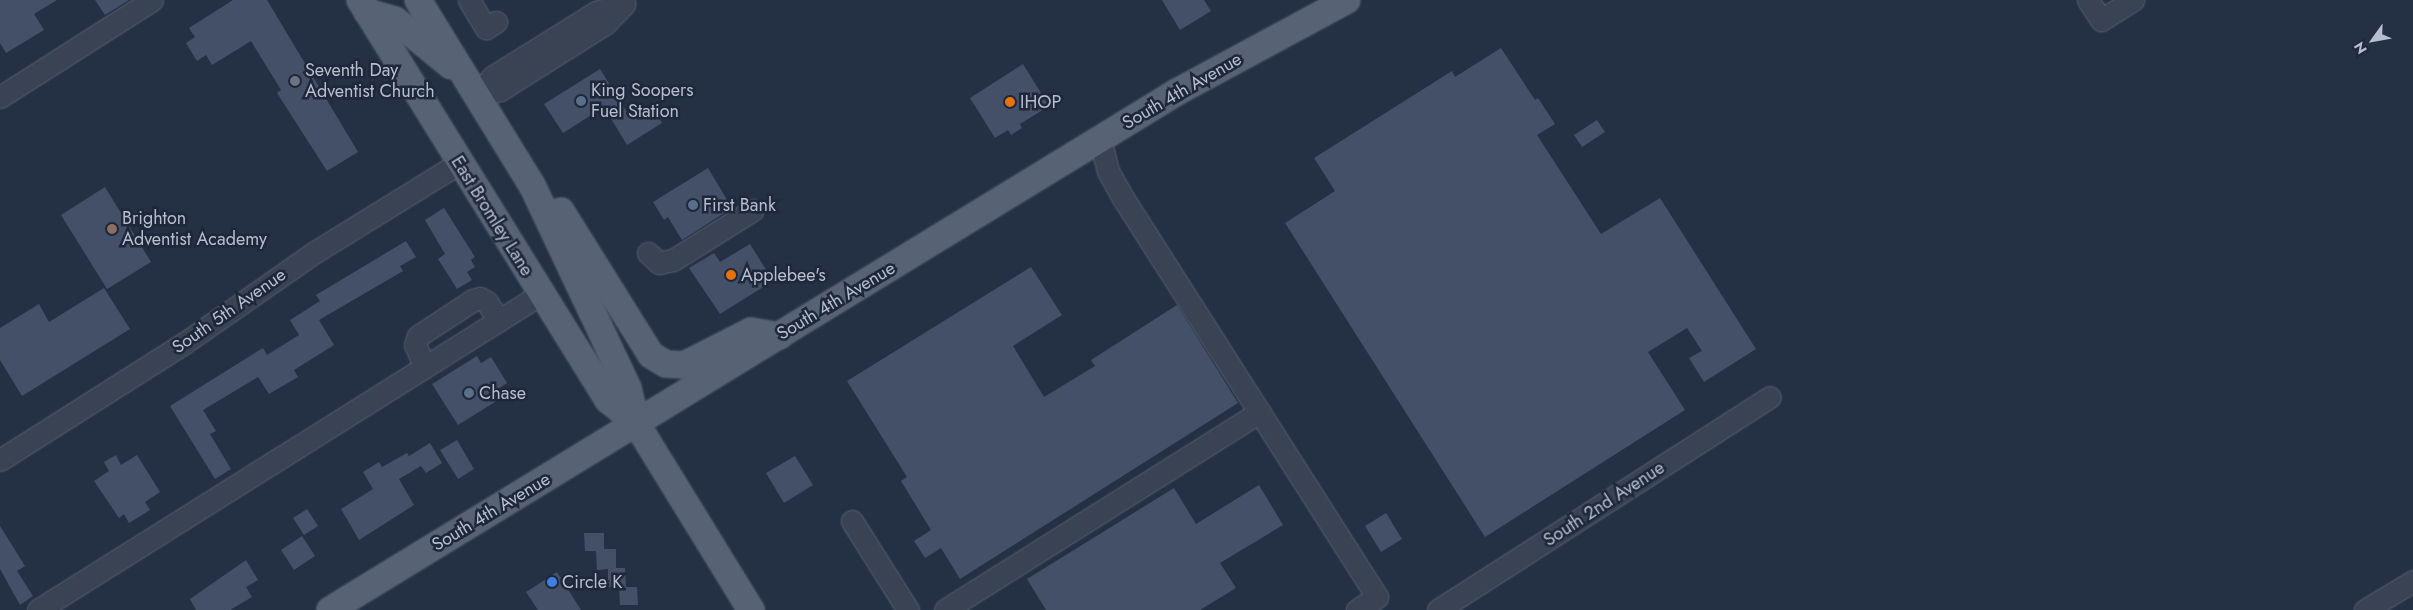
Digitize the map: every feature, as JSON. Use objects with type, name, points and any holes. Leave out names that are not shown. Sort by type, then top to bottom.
[{"type":"main road","name":"East Bromley Lane","points":[[418,0],[532,185],[628,388],[636,423],[750,610]]},
{"type":"main road","name":"South 4th Avenue","points":[[330,610],[780,336],[1100,138],[1194,82],[1347,0]]},
{"type":"main road","name":"East Bromley Lane","points":[[363,6],[608,400],[636,423]]},
{"type":"main road","points":[[363,6],[395,20],[472,87]]},
{"type":"main road","points":[[532,185],[555,202],[651,355],[666,364],[684,365],[751,331],[780,336]]},
{"type":"street","points":[[0,97],[152,0]]},
{"type":"street","points":[[469,0],[486,28],[496,22]]},
{"type":"street","points":[[2088,0],[2101,20],[2133,0]]},
{"type":"street","points":[[624,4],[606,24],[500,90],[472,87],[492,77],[588,17],[624,4]]},
{"type":"street","points":[[1100,138],[1108,171],[1124,198],[1377,597],[1357,610]]},
{"type":"street","name":"South 5th Avenue","points":[[0,460],[183,344],[300,261],[459,163]]},
{"type":"street","points":[[648,253],[659,263],[673,260],[753,210]]},
{"type":"street","points":[[38,610],[541,294]]},
{"type":"street","points":[[425,367],[415,345],[418,336],[473,300],[480,298],[487,302],[500,321]]},
{"type":"street","name":"South 2nd Avenue","points":[[1438,610],[1770,397]]},
{"type":"street","points":[[945,610],[1260,412]]},
{"type":"street","points":[[852,521],[908,610]]},
{"type":"street","points":[[2366,610],[2413,581]]},
{"type":"building","points":[[0,0],[57,0],[34,14],[44,30],[6,53],[0,43]]},
{"type":"building","points":[[95,0],[129,0],[105,15]]},
{"type":"building","name":"Seventh Day Adventist Church","points":[[233,0],[267,0],[358,152],[327,171],[277,93],[281,90],[251,41],[212,65],[206,55],[197,61],[186,43],[195,37],[189,28]]},
{"type":"building","points":[[1162,0],[1204,0],[1211,11],[1180,30]]},
{"type":"building","points":[[1501,48],[1535,100],[1538,98],[1555,124],[1537,135],[1601,234],[1660,198],[1756,349],[1704,382],[1689,358],[1702,351],[1687,328],[1648,352],[1685,410],[1485,537],[1285,223],[1335,191],[1314,158],[1452,71],[1455,77]]},
{"type":"building","name":"IHOP","points":[[1023,64],[1049,106],[1020,124],[1022,128],[1011,135],[1008,130],[995,138],[970,98]]},
{"type":"building","name":"King Soopers Fuel Station","points":[[600,69],[631,119],[652,106],[662,123],[627,145],[604,107],[563,133],[544,104]]},
{"type":"building","points":[[1597,120],[1605,132],[1582,147],[1574,135]]},
{"type":"building","name":"First Bank","points":[[708,168],[732,208],[682,240],[668,217],[664,220],[653,202]]},
{"type":"building","points":[[105,187],[151,262],[107,289],[61,215]]},
{"type":"building","points":[[444,208],[475,257],[471,260],[475,267],[467,272],[472,280],[457,289],[438,259],[445,254],[425,220]]},
{"type":"building","points":[[406,241],[416,257],[400,266],[403,271],[319,320],[334,345],[294,370],[298,377],[269,394],[258,377],[203,410],[216,431],[210,434],[231,469],[215,479],[170,406],[263,348],[267,355],[299,335],[290,320],[320,301],[316,295]]},
{"type":"building","name":"Applebee's","points":[[750,244],[773,281],[720,314],[689,268],[714,253],[720,262]]},
{"type":"building","points":[[1031,267],[1062,315],[1013,346],[1044,397],[1095,366],[1091,360],[1177,305],[1238,403],[960,579],[941,548],[925,558],[914,541],[931,530],[901,481],[907,477],[847,381]]},
{"type":"building","points":[[104,288],[130,329],[22,396],[0,360],[0,328],[39,304],[49,322]]},
{"type":"building","name":"Chase","points":[[477,356],[481,363],[491,357],[507,383],[498,389],[503,397],[458,425],[432,384]]},
{"type":"building","points":[[457,440],[474,469],[458,479],[440,450]]},
{"type":"building","points":[[430,443],[442,463],[426,473],[421,466],[399,479],[414,505],[359,540],[341,509],[373,489],[363,472],[379,462],[382,467],[407,453],[409,456]]},
{"type":"building","points":[[116,455],[121,465],[137,455],[160,492],[145,502],[150,510],[129,523],[124,514],[119,518],[94,481],[109,471],[104,462]]},
{"type":"building","points":[[795,456],[813,485],[784,503],[766,473]]},
{"type":"building","points":[[1259,485],[1283,525],[1220,563],[1236,588],[1200,610],[1046,610],[1027,579],[1174,488],[1196,524]]},
{"type":"building","points":[[307,509],[318,526],[304,535],[293,518]]},
{"type":"building","points":[[1386,513],[1402,539],[1381,552],[1365,526]]},
{"type":"building","points":[[0,526],[25,566],[17,571],[33,596],[20,605],[0,569]]},
{"type":"building","name":"Circle K","points":[[584,533],[604,533],[604,549],[616,549],[616,568],[625,568],[626,587],[608,587],[608,569],[597,570],[596,551],[585,551]]},
{"type":"building","points":[[302,536],[315,556],[294,570],[281,550]]},
{"type":"building","points":[[246,560],[258,580],[246,587],[252,597],[230,610],[196,610],[190,599]]},
{"type":"building","name":"Circle K","points":[[557,572],[581,610],[538,610],[526,592]]},
{"type":"building","points":[[619,587],[637,587],[638,605],[620,605]]},
{"type":"place","name":"Seventh Day Adventist Church","points":[[295,81]]},
{"type":"place","name":"King Soopers Fuel Station","points":[[581,101]]},
{"type":"place","name":"IHOP","points":[[1010,102]]},
{"type":"place","name":"First Bank","points":[[693,205]]},
{"type":"place","name":"Brighton Adventist Academy","points":[[112,229]]},
{"type":"place","name":"Applebee's","points":[[731,275]]},
{"type":"place","name":"Chase","points":[[469,393]]},
{"type":"place","name":"Circle K","points":[[552,582]]}]
